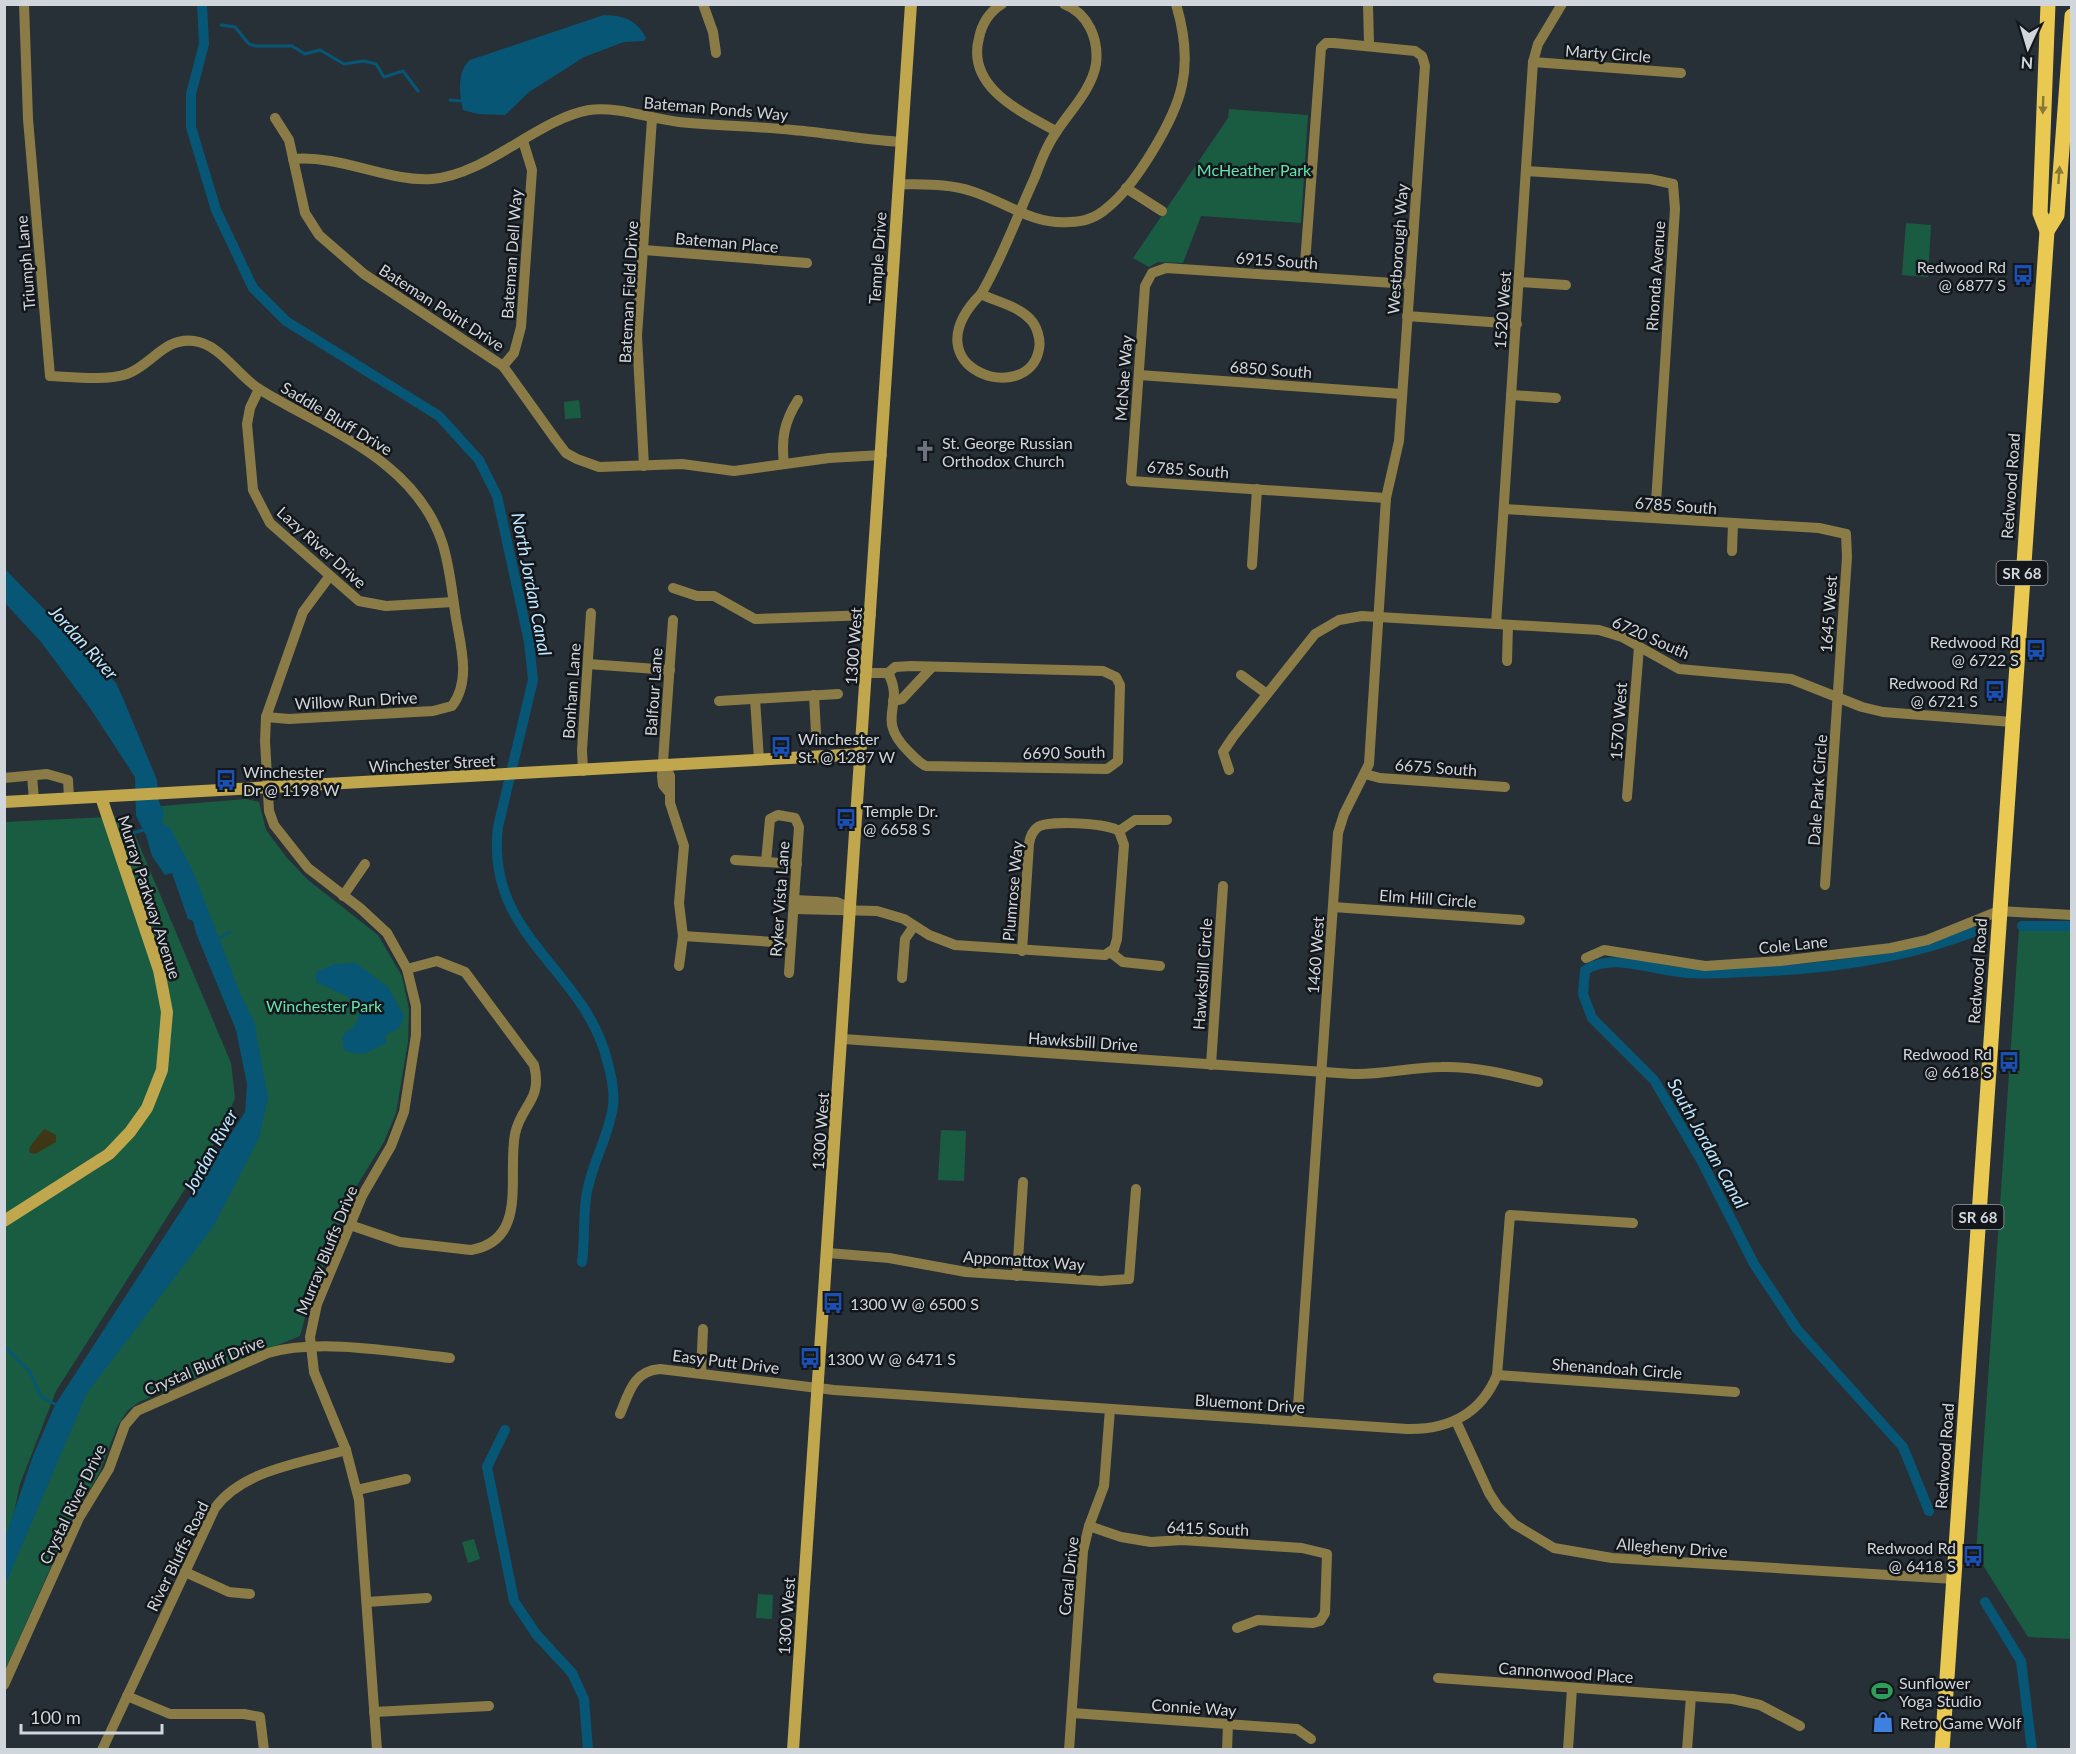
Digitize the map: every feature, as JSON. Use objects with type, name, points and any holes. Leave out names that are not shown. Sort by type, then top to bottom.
[{"type":"main road","name":"Temple Drive","points":[[878,515],[911,4]]},
{"type":"main road","name":"Redwood Road","points":[[1942,1749],[2047,231],[2040,213],[2048,4]]},
{"type":"main road","name":"Redwood Road","points":[[2047,231],[2057,215],[2072,16]]},
{"type":"main road","name":"1300 West","points":[[793,1749],[878,515]]},
{"type":"main road","name":"Winchester Street","points":[[4,802],[862,754]]},
{"type":"main road","name":"Murray Parkway Avenue","points":[[4,1221],[34,1200],[79,1176],[109,1154],[147,1108],[162,1070],[167,1012],[159,970],[101,797]]},
{"type":"street","name":"Triumph Lane","points":[[24,4],[28,119],[50,376],[84,378],[126,374],[147,363],[164,347],[181,341],[202,343]]},
{"type":"street","points":[[703,4],[713,32],[716,53]]},
{"type":"street","points":[[1002,4],[995,8],[982,23],[978,42],[978,64],[990,87],[1003,99],[1056,132]]},
{"type":"street","points":[[898,184],[960,188],[1019,212],[1051,222],[1083,220],[1106,210],[1126,188],[1167,126],[1182,86],[1185,43],[1176,4]]},
{"type":"street","points":[[1368,4],[1369,45]]},
{"type":"street","name":"1520 West","points":[[1496,624],[1533,62],[1538,44],[1562,4]]},
{"type":"street","points":[[981,294],[1015,308],[1031,320],[1038,334],[1040,346],[1036,361],[1028,371],[1013,376],[988,376],[975,372],[964,362],[958,347],[958,332],[971,305],[981,294],[1056,132],[1085,89],[1096,64],[1096,45],[1092,32],[1086,20],[1071,6]]},
{"type":"street","name":"Westborough Way","points":[[1304,277],[1319,54],[1326,43],[1408,48],[1419,53],[1425,66],[1402,394],[1397,453],[1386,498]]},
{"type":"street","name":"Marty Circle","points":[[1533,62],[1681,73]]},
{"type":"street","name":"Bateman Ponds Way","points":[[293,159],[316,158],[429,180],[459,172],[566,118],[587,111],[611,111],[652,119],[792,130],[833,137],[901,142]]},
{"type":"street","name":"Bateman Point Drive","points":[[275,117],[289,140],[305,213],[313,228],[364,274],[503,366],[566,453],[598,467],[682,464],[734,471],[882,455]]},
{"type":"street","name":"Bateman Field Drive","points":[[644,466],[637,336],[652,119]]},
{"type":"street","name":"Bateman Dell Way","points":[[503,366],[514,353],[521,327],[532,170],[523,141]]},
{"type":"street","name":"Rhonda Avenue","points":[[1526,171],[1650,179],[1673,184],[1675,209],[1654,518]]},
{"type":"street","points":[[1126,188],[1162,211]]},
{"type":"street","name":"Bateman Place","points":[[644,250],[807,263]]},
{"type":"street","name":"6915 South","points":[[1148,278],[1158,269],[1166,268],[1409,284]]},
{"type":"street","name":"McNae Way","points":[[1131,481],[1148,278]]},
{"type":"street","points":[[1519,282],[1566,285]]},
{"type":"street","points":[[1407,316],[1516,324]]},
{"type":"street","name":"Saddle Bluff Drive","points":[[202,343],[211,347],[259,389],[365,450],[409,485],[428,511],[442,542],[462,651],[463,674],[458,696],[447,709]]},
{"type":"street","name":"6850 South","points":[[1139,375],[1402,394]]},
{"type":"street","name":"Lazy River Drive","points":[[259,389],[250,408],[247,424],[255,498],[270,523],[352,597],[367,604],[386,606],[453,602]]},
{"type":"street","points":[[1511,396],[1556,398]]},
{"type":"street","points":[[784,464],[782,446],[785,425],[798,400]]},
{"type":"street","name":"6785 South","points":[[1131,481],[1386,498]]},
{"type":"street","points":[[1252,565],[1257,489]]},
{"type":"street","name":"1460 West","points":[[1298,1421],[1340,824],[1365,774],[1370,754],[1386,498]]},
{"type":"street","name":"6785 South","points":[[1504,509],[1819,528],[1846,534]]},
{"type":"street","points":[[1732,551],[1733,524]]},
{"type":"street","name":"1645 West","points":[[1838,697],[1846,534]]},
{"type":"street","name":"Murray Bluffs Drive","points":[[329,577],[305,607],[266,717],[267,788],[271,818],[282,837],[309,868],[387,933],[407,969],[414,993],[417,1019],[404,1112],[391,1146],[362,1196],[313,1316],[310,1348],[314,1372],[346,1450],[357,1490],[363,1526],[377,1749]]},
{"type":"street","points":[[673,588],[697,596],[714,597],[755,619],[871,615]]},
{"type":"street","name":"Bonham Lane","points":[[583,771],[591,613]]},
{"type":"street","name":"6720 South","points":[[1229,770],[1223,753],[1267,694],[1315,634],[1326,625],[1351,617],[1378,616],[1599,630],[1622,637],[1678,669],[1791,679],[1883,712],[2012,722]]},
{"type":"street","name":"Balfour Lane","points":[[673,620],[665,766],[670,776],[668,791],[684,846],[679,903],[683,936],[679,966]]},
{"type":"street","points":[[1507,661],[1508,625]]},
{"type":"street","name":"1570 West","points":[[1627,797],[1639,647]]},
{"type":"street","points":[[588,664],[670,670]]},
{"type":"street","name":"6690 South","points":[[868,672],[888,674],[896,667],[1103,671],[1116,677],[1120,685],[1118,761],[1107,769],[926,766],[917,761],[894,737],[891,728],[893,682],[888,674]]},
{"type":"street","points":[[893,701],[902,699],[932,667]]},
{"type":"street","points":[[1241,675],[1267,694]]},
{"type":"street","points":[[719,701],[838,694]]},
{"type":"street","points":[[814,695],[816,733]]},
{"type":"street","name":"Dale Park Circle","points":[[1825,885],[1838,697]]},
{"type":"street","points":[[755,699],[759,760]]},
{"type":"street","name":"Willow Run Drive","points":[[266,717],[289,719],[447,709]]},
{"type":"street","points":[[4,778],[47,774],[68,780],[69,798]]},
{"type":"street","name":"6675 South","points":[[1365,774],[1505,787]]},
{"type":"street","points":[[32,776],[34,801]]},
{"type":"street","name":"Ryker Vista Lane","points":[[766,862],[770,819],[784,815],[797,820],[789,973]]},
{"type":"street","points":[[1110,952],[1117,939],[1124,845],[1119,831],[1132,821],[1167,820]]},
{"type":"street","name":"Plumrose Way","points":[[1022,951],[1029,844],[1034,831],[1044,824],[1107,825],[1119,831]]},
{"type":"street","points":[[735,860],[796,864]]},
{"type":"street","points":[[343,896],[365,864]]},
{"type":"street","name":"Hawksbill Circle","points":[[1211,1065],[1223,886]]},
{"type":"street","points":[[794,904],[836,911],[851,908],[892,914],[942,942],[955,945],[1093,955],[1110,952],[1123,962],[1160,966]]},
{"type":"street","name":"Elm Hill Circle","points":[[1333,907],[1520,920]]},
{"type":"street","points":[[1999,911],[2072,915]]},
{"type":"street","name":"Cole Lane","points":[[1586,958],[1604,950],[1632,953],[1671,962],[1716,965],[1850,953],[1927,940],[1999,911]]},
{"type":"street","points":[[902,978],[905,939],[914,926]]},
{"type":"street","points":[[683,936],[790,943]]},
{"type":"street","points":[[350,1224],[407,1243],[471,1250],[491,1243],[500,1236],[510,1217],[515,1132],[536,1093],[537,1079],[534,1065],[465,972],[437,961],[407,969]]},
{"type":"street","name":"Hawksbill Drive","points":[[843,1039],[1375,1074],[1442,1066],[1486,1070],[1538,1082]]},
{"type":"street","points":[[1017,1276],[1023,1182]]},
{"type":"street","name":"Appomattox Way","points":[[828,1252],[890,1258],[949,1270],[1101,1281],[1129,1279],[1136,1189]]},
{"type":"street","name":"Bluemont Drive","points":[[818,1387],[1416,1430],[1442,1426],[1469,1414],[1486,1397],[1497,1375],[1510,1215],[1633,1223]]},
{"type":"street","points":[[700,1373],[704,1329]]},
{"type":"street","name":"Crystal Bluff Drive","points":[[122,1433],[129,1418],[146,1405],[268,1353],[290,1348],[358,1348],[450,1358]]},
{"type":"street","name":"Easy Putt Drive","points":[[620,1414],[634,1383],[642,1372],[660,1369],[818,1387]]},
{"type":"street","name":"Shenandoah Circle","points":[[1497,1375],[1735,1392]]},
{"type":"street","name":"Coral Drive","points":[[1069,1749],[1083,1551],[1089,1526],[1104,1486],[1110,1409]]},
{"type":"street","name":"Allegheny Drive","points":[[1456,1421],[1489,1493],[1498,1507],[1514,1524],[1554,1548],[1612,1558],[1954,1579]]},
{"type":"street","name":"Crystal River Drive","points":[[4,1685],[80,1518],[109,1469],[122,1433]]},
{"type":"street","name":"River Bluffs Road","points":[[102,1749],[215,1508],[236,1485],[249,1478],[346,1450]]},
{"type":"street","points":[[357,1490],[406,1479]]},
{"type":"street","name":"6415 South","points":[[1089,1526],[1135,1540],[1302,1548],[1327,1554],[1325,1613],[1320,1621],[1313,1623],[1258,1620],[1237,1628]]},
{"type":"street","points":[[185,1572],[229,1592],[250,1594]]},
{"type":"street","points":[[367,1602],[427,1598]]},
{"type":"street","name":"Cannonwood Place","points":[[1438,1678],[1751,1702],[1800,1726]]},
{"type":"street","points":[[1568,1749],[1572,1688]]},
{"type":"street","points":[[127,1696],[170,1714],[244,1714],[260,1718],[264,1749]]},
{"type":"street","points":[[1687,1749],[1691,1696]]},
{"type":"street","points":[[374,1712],[489,1706]]},
{"type":"street","name":"Connie Way","points":[[1072,1713],[1297,1729],[1311,1739]]},
{"type":"street","points":[[1227,1749],[1228,1724]]},
{"type":"green space","name":"McHeather Park","points":[[1229,109],[1308,115],[1301,223],[1201,216],[1183,263],[1158,262],[1149,267],[1133,258],[1228,118]]},
{"type":"green space","points":[[1906,223],[1931,225],[1928,277],[1902,275]]},
{"type":"green space","points":[[579,400],[581,418],[565,419],[564,402]]},
{"type":"green space","name":"Winchester Park","points":[[246,799],[259,802],[266,830],[287,858],[308,880],[378,935],[402,976],[409,1009],[408,1042],[396,1113],[384,1142],[354,1190],[310,1299],[300,1336],[139,1402],[127,1411],[117,1427],[99,1474],[74,1515],[5,1670],[5,1574],[76,1404],[253,1122],[252,1044],[150,807]]},
{"type":"green space","points":[[127,816],[231,1063],[235,1098],[220,1134],[56,1391],[20,1484],[10,1531],[5,1541],[5,822]]},
{"type":"green space","points":[[2019,929],[2071,929],[2071,1639],[2028,1637],[1976,1554]]},
{"type":"green space","points":[[941,1130],[966,1131],[964,1181],[938,1180]]},
{"type":"green space","points":[[474,1539],[480,1559],[468,1563],[462,1542]]},
{"type":"green space","points":[[758,1594],[773,1595],[772,1619],[756,1618]]},
{"type":"sand","points":[[44,1129],[56,1135],[56,1142],[35,1154],[30,1153],[29,1148]]},
{"type":"water","points":[[604,15],[629,20],[646,38],[644,41],[624,42],[584,57],[529,92],[505,115],[478,114],[463,110],[460,90],[461,76],[470,60]]},
{"type":"water","points":[[5,569],[116,683],[157,780],[159,802],[164,812],[162,823],[170,828],[193,871],[242,998],[254,1021],[268,1098],[259,1138],[213,1227],[87,1393],[5,1585],[5,1538],[33,1456],[55,1405],[245,1112],[247,1084],[236,1030],[193,921],[188,919],[172,873],[165,875],[152,856],[146,835],[136,816],[135,777],[90,708],[41,642],[5,603]]},
{"type":"water","points":[[356,963],[388,987],[404,1016],[400,1027],[385,1036],[387,1043],[363,1053],[344,1050],[342,1038],[345,1032],[356,1024],[359,1010],[348,997],[316,982],[316,972],[335,964]]},
{"type":"waterway","name":"North Jordan Canal","points":[[202,4],[204,44],[191,94],[191,127],[216,210],[253,288],[286,321],[439,416],[479,460],[497,496],[529,642],[533,680],[498,827],[498,865],[506,896],[521,924],[578,1000],[595,1028],[607,1060],[613,1089],[611,1118],[588,1186],[582,1262]]},
{"type":"waterway","points":[[221,25],[235,27],[249,44],[256,46],[292,46],[305,54],[320,50],[344,64],[364,61],[376,64],[384,77],[403,71],[418,91]]},
{"type":"waterway","points":[[450,100],[460,101]]},
{"type":"waterway","points":[[129,834],[147,829]]},
{"type":"waterway","name":"South Jordan Canal","points":[[2022,926],[2072,926]]},
{"type":"waterway","points":[[218,939],[230,932]]},
{"type":"waterway","name":"South Jordan Canal","points":[[1929,1511],[1903,1447],[1797,1329],[1754,1264],[1701,1160],[1654,1080],[1592,1018],[1583,994],[1585,970],[1607,963],[1631,963],[1694,973],[1801,969],[1860,962],[1918,950],[1973,932]]},
{"type":"waterway","points":[[4,1346],[30,1372],[41,1397],[57,1405]]},
{"type":"waterway","name":"North Jordan Canal","points":[[505,1430],[487,1467],[514,1601],[536,1634],[572,1673],[584,1699],[588,1750]]},
{"type":"waterway","name":"South Jordan Canal","points":[[1985,1602],[2021,1661],[2032,1750]]},
{"type":"place","name":"Redwood Rd @ 6877 S","points":[[2023,275]]},
{"type":"place","name":"St. George Russian Orthodox Church","points":[[925,451]]},
{"type":"place","name":"Redwood Rd @ 6722 S","points":[[2036,650]]},
{"type":"place","name":"Redwood Rd @ 6721 S","points":[[1995,691]]},
{"type":"place","name":"Winchester St. @ 1287 W","points":[[781,747]]},
{"type":"place","name":"Winchester Dr @ 1198 W","points":[[226,780]]},
{"type":"place","name":"Temple Dr. @ 6658 S","points":[[846,819]]},
{"type":"place","name":"Redwood Rd @ 6618 S","points":[[2009,1062]]},
{"type":"place","name":"1300 W @ 6500 S","points":[[833,1303]]},
{"type":"place","name":"1300 W @ 6471 S","points":[[810,1358]]},
{"type":"place","name":"Redwood Rd @ 6418 S","points":[[1973,1556]]},
{"type":"place","name":"Sunflower Yoga Studio","points":[[1882,1691]]},
{"type":"place","name":"Retro Game Wolf","points":[[1883,1722]]},
{"type":"water label","name":"Jordan River","points":[[84,642]]},
{"type":"water label","name":"Jordan River","points":[[210,1151]]}]
